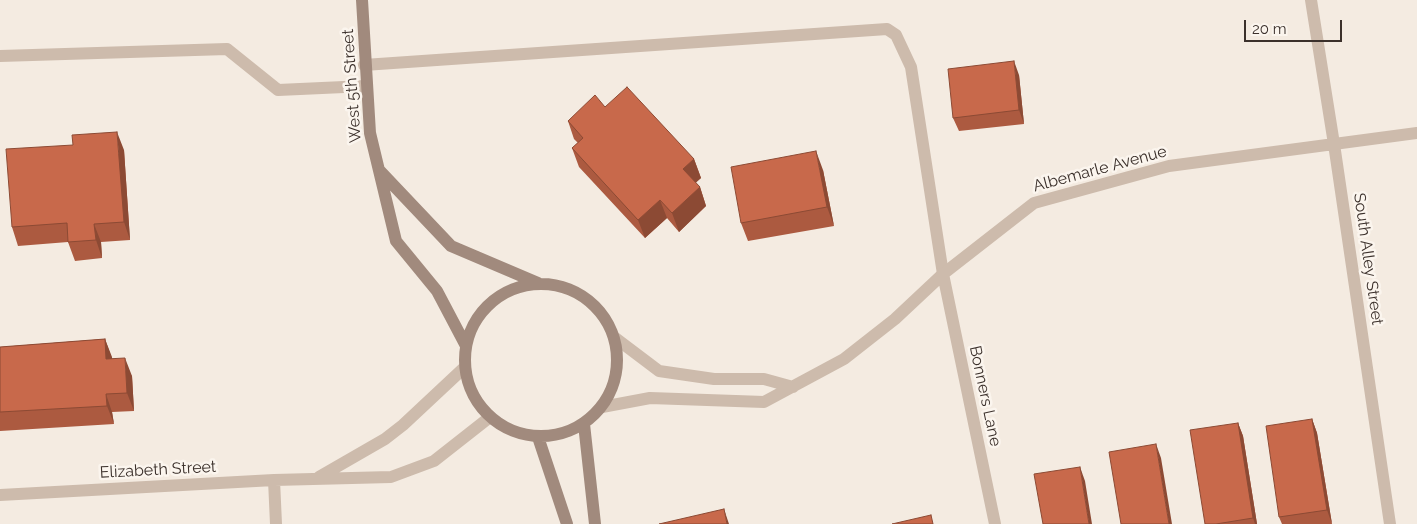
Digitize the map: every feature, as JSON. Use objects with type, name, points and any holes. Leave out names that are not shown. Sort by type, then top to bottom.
[{"type":"main road","name":"West 5th Street","points":[[362,0],[364,65],[370,133],[396,241],[437,291],[466,346]]},
{"type":"main road","points":[[377,168],[451,246],[539,284],[563,287],[585,298],[602,315],[614,337],[618,361],[614,385],[602,407],[584,424],[562,434],[538,437],[512,431],[490,417],[474,396],[465,367],[466,346],[476,321],[492,302],[515,288],[539,284]]},
{"type":"main road","points":[[584,424],[594,524]]},
{"type":"main road","points":[[538,437],[567,524]]},
{"type":"street","name":"South Alley Street","points":[[1311,0],[1390,524]]},
{"type":"street","name":"Bonners Lane","points":[[364,65],[887,29],[896,36],[911,68],[943,274],[995,524]]},
{"type":"street","points":[[0,56],[227,49],[278,90],[366,86]]},
{"type":"street","name":"Albemarle Avenue","points":[[602,407],[650,398],[764,402],[844,359],[895,319],[943,274],[1034,203],[1169,166],[1417,132]]},
{"type":"street","points":[[614,337],[659,371],[714,379],[764,379],[793,388]]},
{"type":"street","name":"Elizabeth Street","points":[[317,478],[385,438],[403,425],[465,367]]},
{"type":"street","name":"Elizabeth Street","points":[[0,495],[274,480],[391,476],[434,461],[490,417]]},
{"type":"street","points":[[274,480],[276,524]]},
{"type":"building","points":[[1014,61],[1019,110],[953,118],[948,69]]},
{"type":"building","points":[[627,87],[694,159],[683,169],[700,187],[672,213],[660,200],[638,220],[572,148],[583,138],[568,121],[595,95],[605,107]]},
{"type":"building","points":[[117,132],[124,222],[94,224],[96,240],[68,242],[67,223],[12,227],[6,149],[73,145],[72,135]]},
{"type":"building","points":[[816,151],[827,207],[741,223],[731,167]]},
{"type":"building","points":[[105,339],[106,359],[125,358],[127,393],[106,394],[107,406],[0,412],[0,347]]},
{"type":"building","points":[[1312,419],[1327,510],[1279,517],[1266,426]]},
{"type":"building","points":[[1238,423],[1253,518],[1205,524],[1190,430]]},
{"type":"building","points":[[1156,444],[1169,524],[1121,524],[1109,452]]},
{"type":"building","points":[[1080,467],[1089,524],[1043,524],[1034,474]]},
{"type":"building","points":[[724,509],[727,524],[659,524]]},
{"type":"building","points":[[931,515],[933,524],[892,524]]}]
